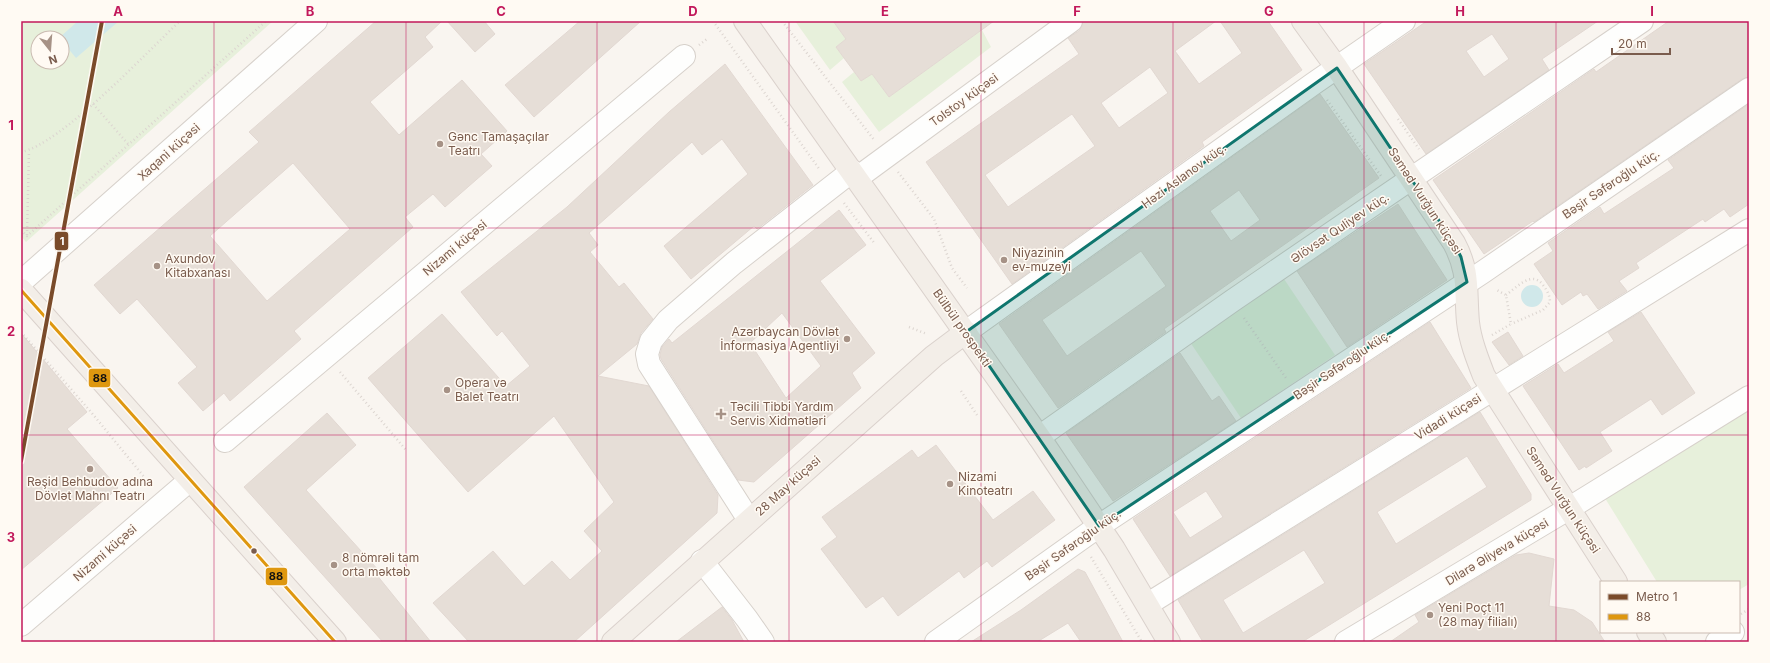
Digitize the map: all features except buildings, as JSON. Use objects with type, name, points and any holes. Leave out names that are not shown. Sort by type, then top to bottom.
[{"type":"main road","name":"Bülbül prospekti","points":[[745,21],[1039,437],[1099,526],[1148,604],[1169,642]]},
{"type":"main road","name":"Səməd Vurğun küçəsi","points":[[1303,21],[1337,68],[1454,242],[1461,256],[1466,282],[1468,324],[1473,346],[1484,376],[1615,581]]},
{"type":"main road","points":[[21,290],[335,642]]},
{"type":"main road","name":"28 May küçəsi","points":[[613,642],[702,561],[934,356],[966,332]]},
{"type":"main road","points":[[1649,633],[1655,642]]},
{"type":"street","name":"Xaqani küçəsi","points":[[21,282],[316,21]]},
{"type":"street","name":"Tolstoy küçəsi","points":[[749,520],[649,364],[647,354],[651,341],[668,320],[734,263],[1052,28],[1071,21]]},
{"type":"street","name":"Həzi Aslanov küç.","points":[[966,332],[1404,21]]},
{"type":"street","name":"Əlövsət Quliyev küç.","points":[[1039,437],[1232,301],[1642,21]]},
{"type":"street","name":"Nizami küçəsi","points":[[225,441],[684,56]]},
{"type":"street","name":"Bəşir Səfəroğlu küç.","points":[[936,642],[1099,526],[1466,282],[1749,89]]},
{"type":"street","name":"Vidadi küçəsi","points":[[1148,604],[1749,230]]},
{"type":"street","name":"Dilarə Əliyeva küçəsi","points":[[1346,642],[1568,509],[1749,397]]},
{"type":"street","name":"Nizami küçəsi","points":[[21,625],[190,480]]},
{"type":"street","points":[[702,561],[763,642]]},
{"type":"street","points":[[1740,627],[1749,622]]},
{"type":"street","points":[[1717,642],[1731,633]]},
{"type":"path","points":[[21,152],[29,151],[56,135],[93,104],[180,21]]},
{"type":"path","points":[[27,236],[266,21]]},
{"type":"path","points":[[1327,99],[1383,180]]},
{"type":"path","points":[[93,104],[129,145]]},
{"type":"path","points":[[27,236],[29,151]]},
{"type":"path","points":[[21,230],[27,236]]},
{"type":"path","points":[[952,268],[967,288]]},
{"type":"path","points":[[1485,338],[1511,324],[1543,310],[1550,302],[1550,297],[1540,281],[1535,278],[1529,279],[1506,295]]},
{"type":"path","points":[[1490,285],[1494,289],[1506,295]]},
{"type":"path","points":[[1506,295],[1511,324]]},
{"type":"path","points":[[1232,301],[1298,394]]},
{"type":"path","points":[[909,327],[927,334]]},
{"type":"path","points":[[21,332],[91,412],[145,478]]},
{"type":"path","points":[[327,356],[406,450]]},
{"type":"path","points":[[961,391],[977,415]]},
{"type":"path","points":[[1088,552],[1142,642]]},
{"type":"path","points":[[1740,614],[1749,608]]},
{"type":"highlighted area","points":[[1337,68],[1454,243],[1461,257],[1467,282],[1099,526],[966,332]]},
{"type":"green space","points":[[21,21],[273,21],[26,242],[21,236]]},
{"type":"green space","points":[[795,21],[833,21],[846,39],[836,47],[844,58],[830,70]]},
{"type":"green space","points":[[982,30],[991,47],[879,132],[842,82],[854,72],[861,81],[872,74],[889,97]]},
{"type":"green space","points":[[1284,279],[1335,355],[1241,418],[1190,342]]},
{"type":"green space","points":[[1749,405],[1749,584],[1740,589],[1740,581],[1656,581],[1603,495]]},
{"type":"water","points":[[78,21],[119,21],[76,58],[70,51],[70,30],[68,30]]},
{"type":"water","points":[[1528,285],[1536,285],[1543,292],[1543,300],[1536,307],[1528,307],[1521,300],[1521,292]]},
{"type":"metro line","name":"1","points":[[21,461],[102,21]]},
{"type":"transit line","name":"88","points":[[21,290],[335,642]]},
{"type":"place","name":"Gənc Tamaşaçılar Teatrı","points":[[440,144]]},
{"type":"place","name":"Niyazinin ev-muzeyi","points":[[1004,260]]},
{"type":"place","name":"Axundov Kitabxanası","points":[[157,266]]},
{"type":"place","name":"Azərbaycan Dövlət İnformasiya Agentliyi","points":[[847,339]]},
{"type":"place","name":"Opera və Balet Teatrı","points":[[447,390]]},
{"type":"place","name":"Təcili Tibbi Yardım Servis Xidmətləri","points":[[721,414]]},
{"type":"place","name":"Rəşid Behbudov adına Dövlət Mahnı Teatrı","points":[[90,469]]},
{"type":"place","name":"Nizami Kinoteatrı","points":[[950,484]]},
{"type":"place","name":"8 nömrəli tam orta məktəb","points":[[334,565]]},
{"type":"place","name":"Yeni Poçt 11 (28 may filialı)","points":[[1430,615]]}]
